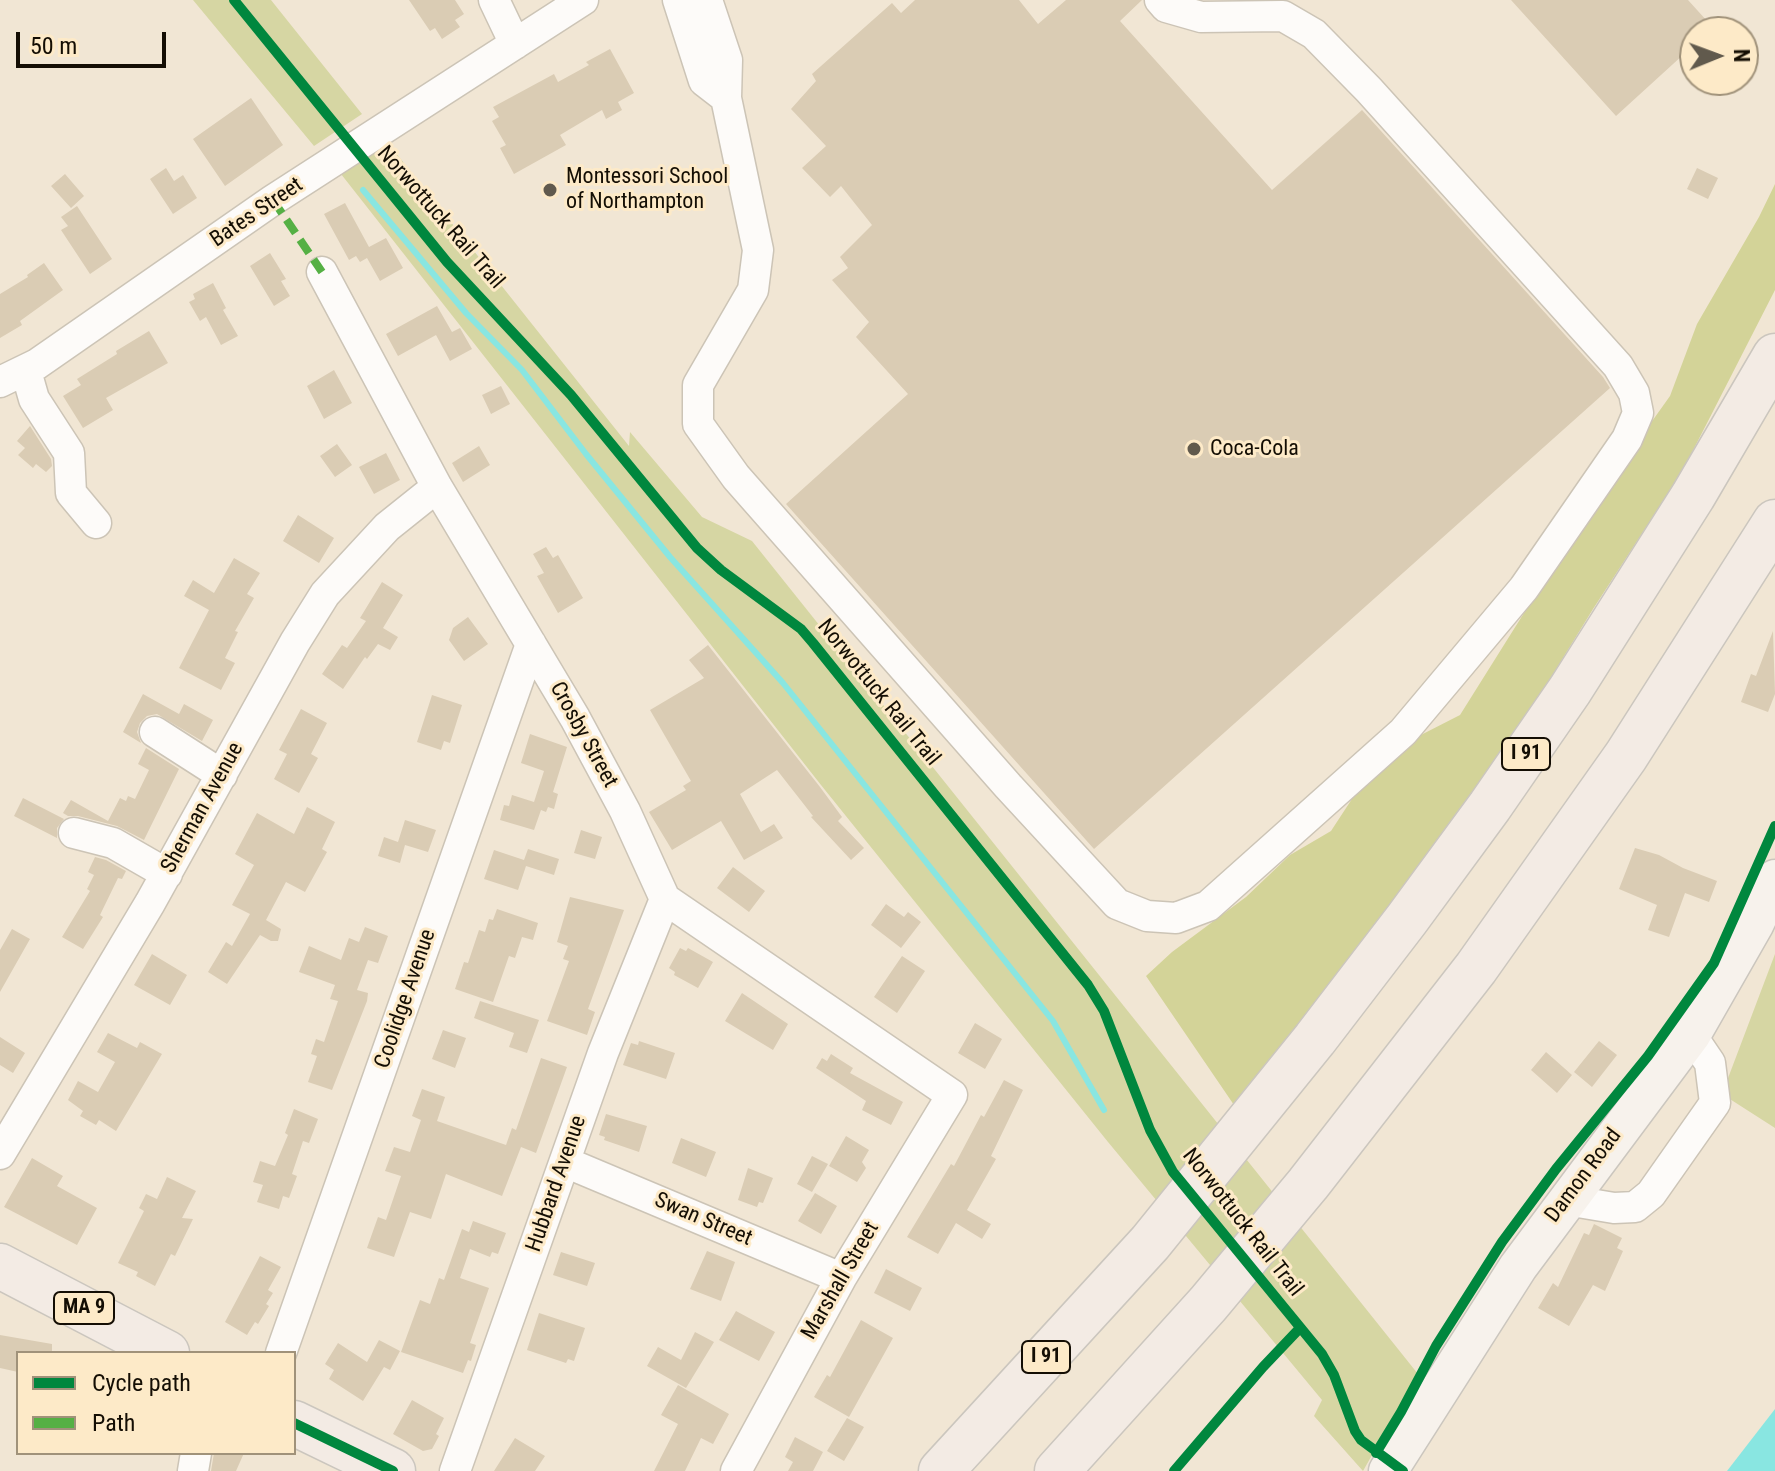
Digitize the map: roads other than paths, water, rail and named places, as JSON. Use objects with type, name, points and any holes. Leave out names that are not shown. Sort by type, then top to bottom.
[{"type":"highway","name":"I 91","points":[[941,1471],[1150,1243],[1398,931],[1530,749],[1646,570],[1775,356]]},
{"type":"highway","points":[[1057,1471],[1208,1304],[1476,968],[1566,843],[1658,706],[1775,522]]},
{"type":"highway","name":"MA 9","points":[[0,1266],[163,1351]]},
{"type":"highway","points":[[296,1424],[393,1471]]},
{"type":"highway","points":[[296,1438],[335,1471]]},
{"type":"main road","name":"Damon Road","points":[[1388,1471],[1499,1295],[1566,1200],[1691,1035],[1755,923],[1775,879]]},
{"type":"street","points":[[494,0],[515,44]]},
{"type":"street","name":"Bates Street","points":[[13,376],[273,200],[583,0]]},
{"type":"street","points":[[695,9],[704,81],[726,98],[758,250],[753,290],[698,385],[698,424],[736,477],[1008,786],[1117,904],[1147,916],[1176,918],[1208,906],[1403,732],[1524,588],[1627,439],[1638,413],[1634,393],[1618,366],[1369,90],[1314,34],[1283,16],[1201,17],[1166,7],[1160,0]]},
{"type":"street","name":"Crosby Street","points":[[322,272],[437,487],[575,718],[625,811],[665,899]]},
{"type":"street","points":[[13,376],[34,399],[69,453],[71,493],[96,523]]},
{"type":"street","name":"Sherman Avenue","points":[[0,1154],[167,874],[295,642],[325,594],[387,527],[437,487]]},
{"type":"street","name":"Coolidge Avenue","points":[[282,1351],[531,644]]},
{"type":"street","points":[[155,732],[222,775]]},
{"type":"street","points":[[74,833],[113,843],[167,874]]},
{"type":"street","name":"Marshall Street","points":[[665,899],[952,1095],[841,1278],[736,1471]]},
{"type":"street","name":"Hubbard Avenue","points":[[455,1471],[603,1053],[665,899]]},
{"type":"street","points":[[1566,1200],[1614,1208],[1635,1207],[1651,1194],[1715,1103],[1710,1063],[1691,1035]]},
{"type":"street","name":"Swan Street","points":[[565,1162],[841,1278]]},
{"type":"water","points":[[1775,1409],[1775,1471],[1727,1471]]},
{"type":"waterway","points":[[363,190],[466,313],[522,370],[670,557],[783,683],[1053,1021],[1104,1110]]},
{"type":"place","name":"Montessori School of Northampton","points":[[550,190]]},
{"type":"place","name":"Coca-Cola","points":[[1194,449]]}]
